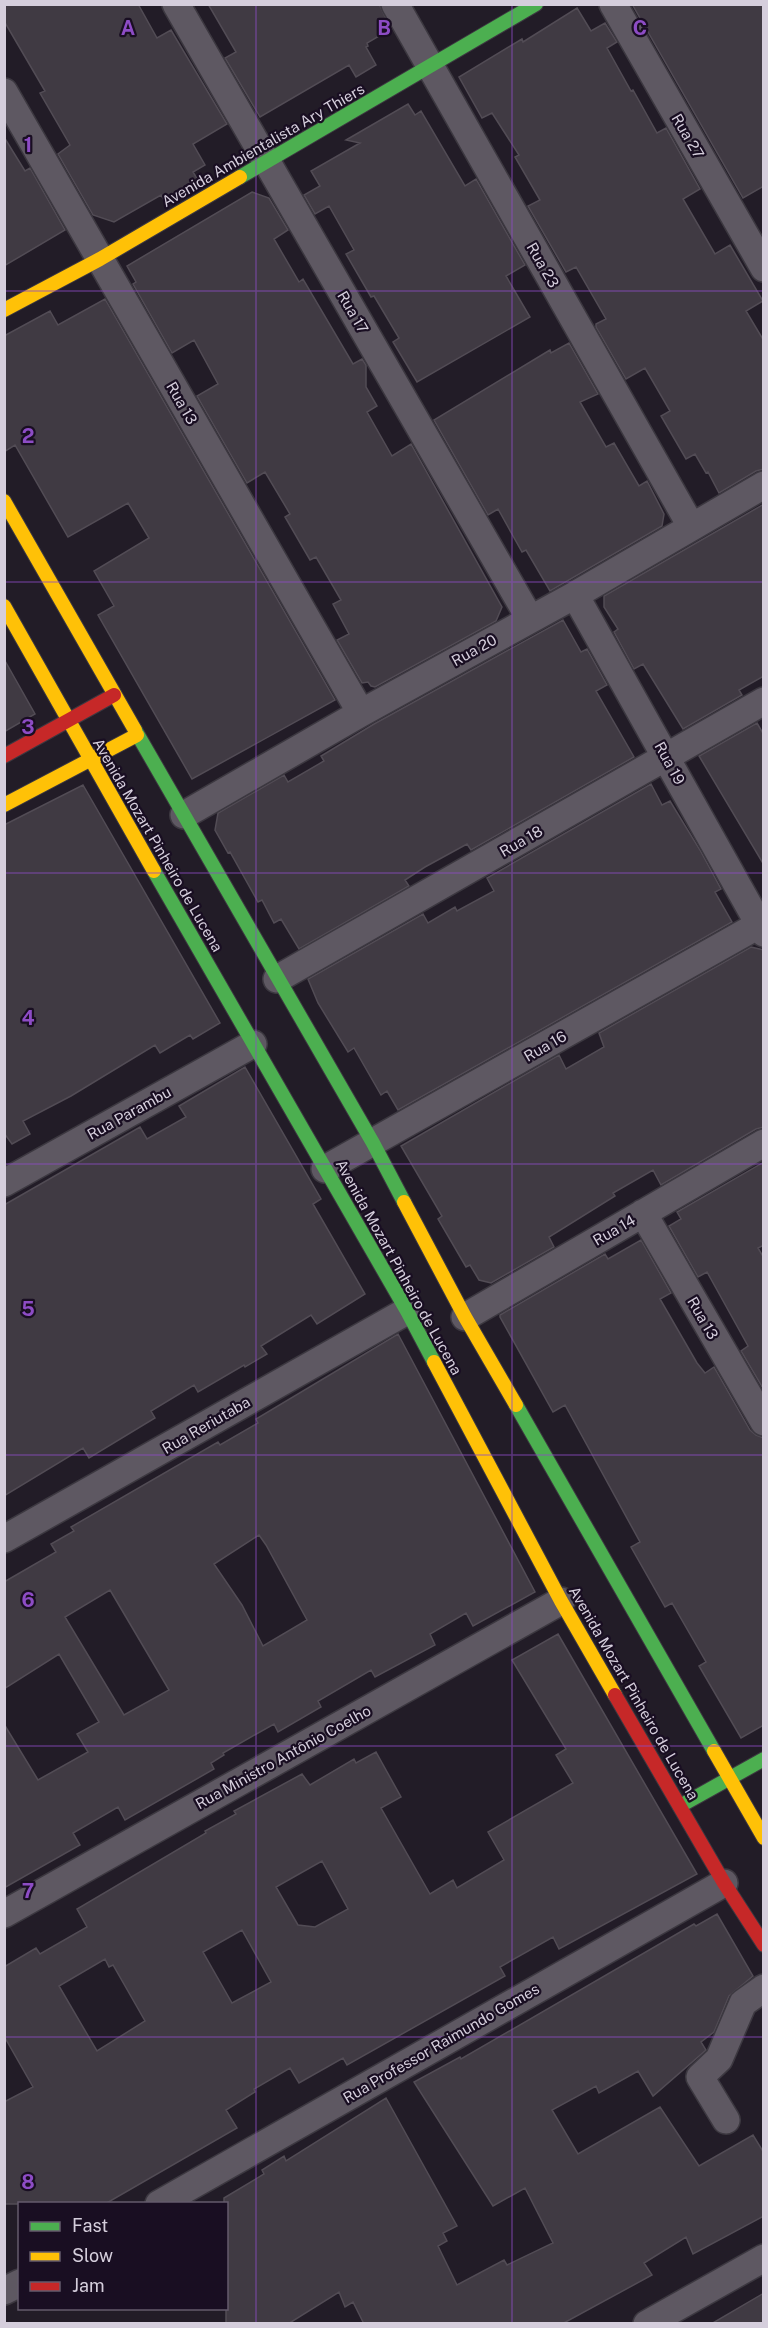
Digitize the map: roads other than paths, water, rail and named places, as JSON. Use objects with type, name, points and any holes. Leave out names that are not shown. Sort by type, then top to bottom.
[{"type":"main road","name":"Avenida Ambientalista Ary Thiers","points":[[4,310],[100,259],[267,163],[536,4]]},
{"type":"main road","points":[[4,501],[373,1143],[465,1317],[764,1838]]},
{"type":"main road","name":"Avenida Mozart Pinheiro de Lucena","points":[[4,606],[89,759],[407,1311],[561,1601],[724,1883],[764,1946]]},
{"type":"main road","points":[[4,756],[114,695]]},
{"type":"main road","points":[[4,805],[137,735]]},
{"type":"main road","points":[[680,1806],[764,1759]]},
{"type":"street","name":"Rua 17","points":[[176,4],[530,619]]},
{"type":"street","name":"Rua 23","points":[[395,4],[691,526]]},
{"type":"street","name":"Rua 27","points":[[613,4],[764,268]]},
{"type":"street","name":"Rua 13","points":[[4,92],[361,713]]},
{"type":"street","name":"Rua 20","points":[[184,815],[361,713],[575,595],[764,485]]},
{"type":"street","name":"Rua 19","points":[[575,595],[762,926]]},
{"type":"street","name":"Rua 18","points":[[277,979],[764,701]]},
{"type":"street","name":"Rua 16","points":[[325,1169],[762,926]]},
{"type":"street","name":"Rua Parambu","points":[[4,1183],[253,1044]]},
{"type":"street","name":"Rua 14","points":[[465,1317],[764,1143]]},
{"type":"street","name":"Rua 13","points":[[643,1214],[764,1422]]},
{"type":"street","name":"Rua Reriutaba","points":[[4,1539],[407,1311]]},
{"type":"street","name":"Rua Ministro Antônio Coelho","points":[[4,1914],[561,1601]]},
{"type":"street","name":"Rua Professor Raimundo Gomes","points":[[163,2202],[724,1883]]},
{"type":"street","points":[[726,2120],[699,2077],[719,2059],[743,2003],[764,1988]]},
{"type":"street","points":[[647,2324],[764,2258]]},
{"type":"street","points":[[4,2291],[18,2284]]}]
